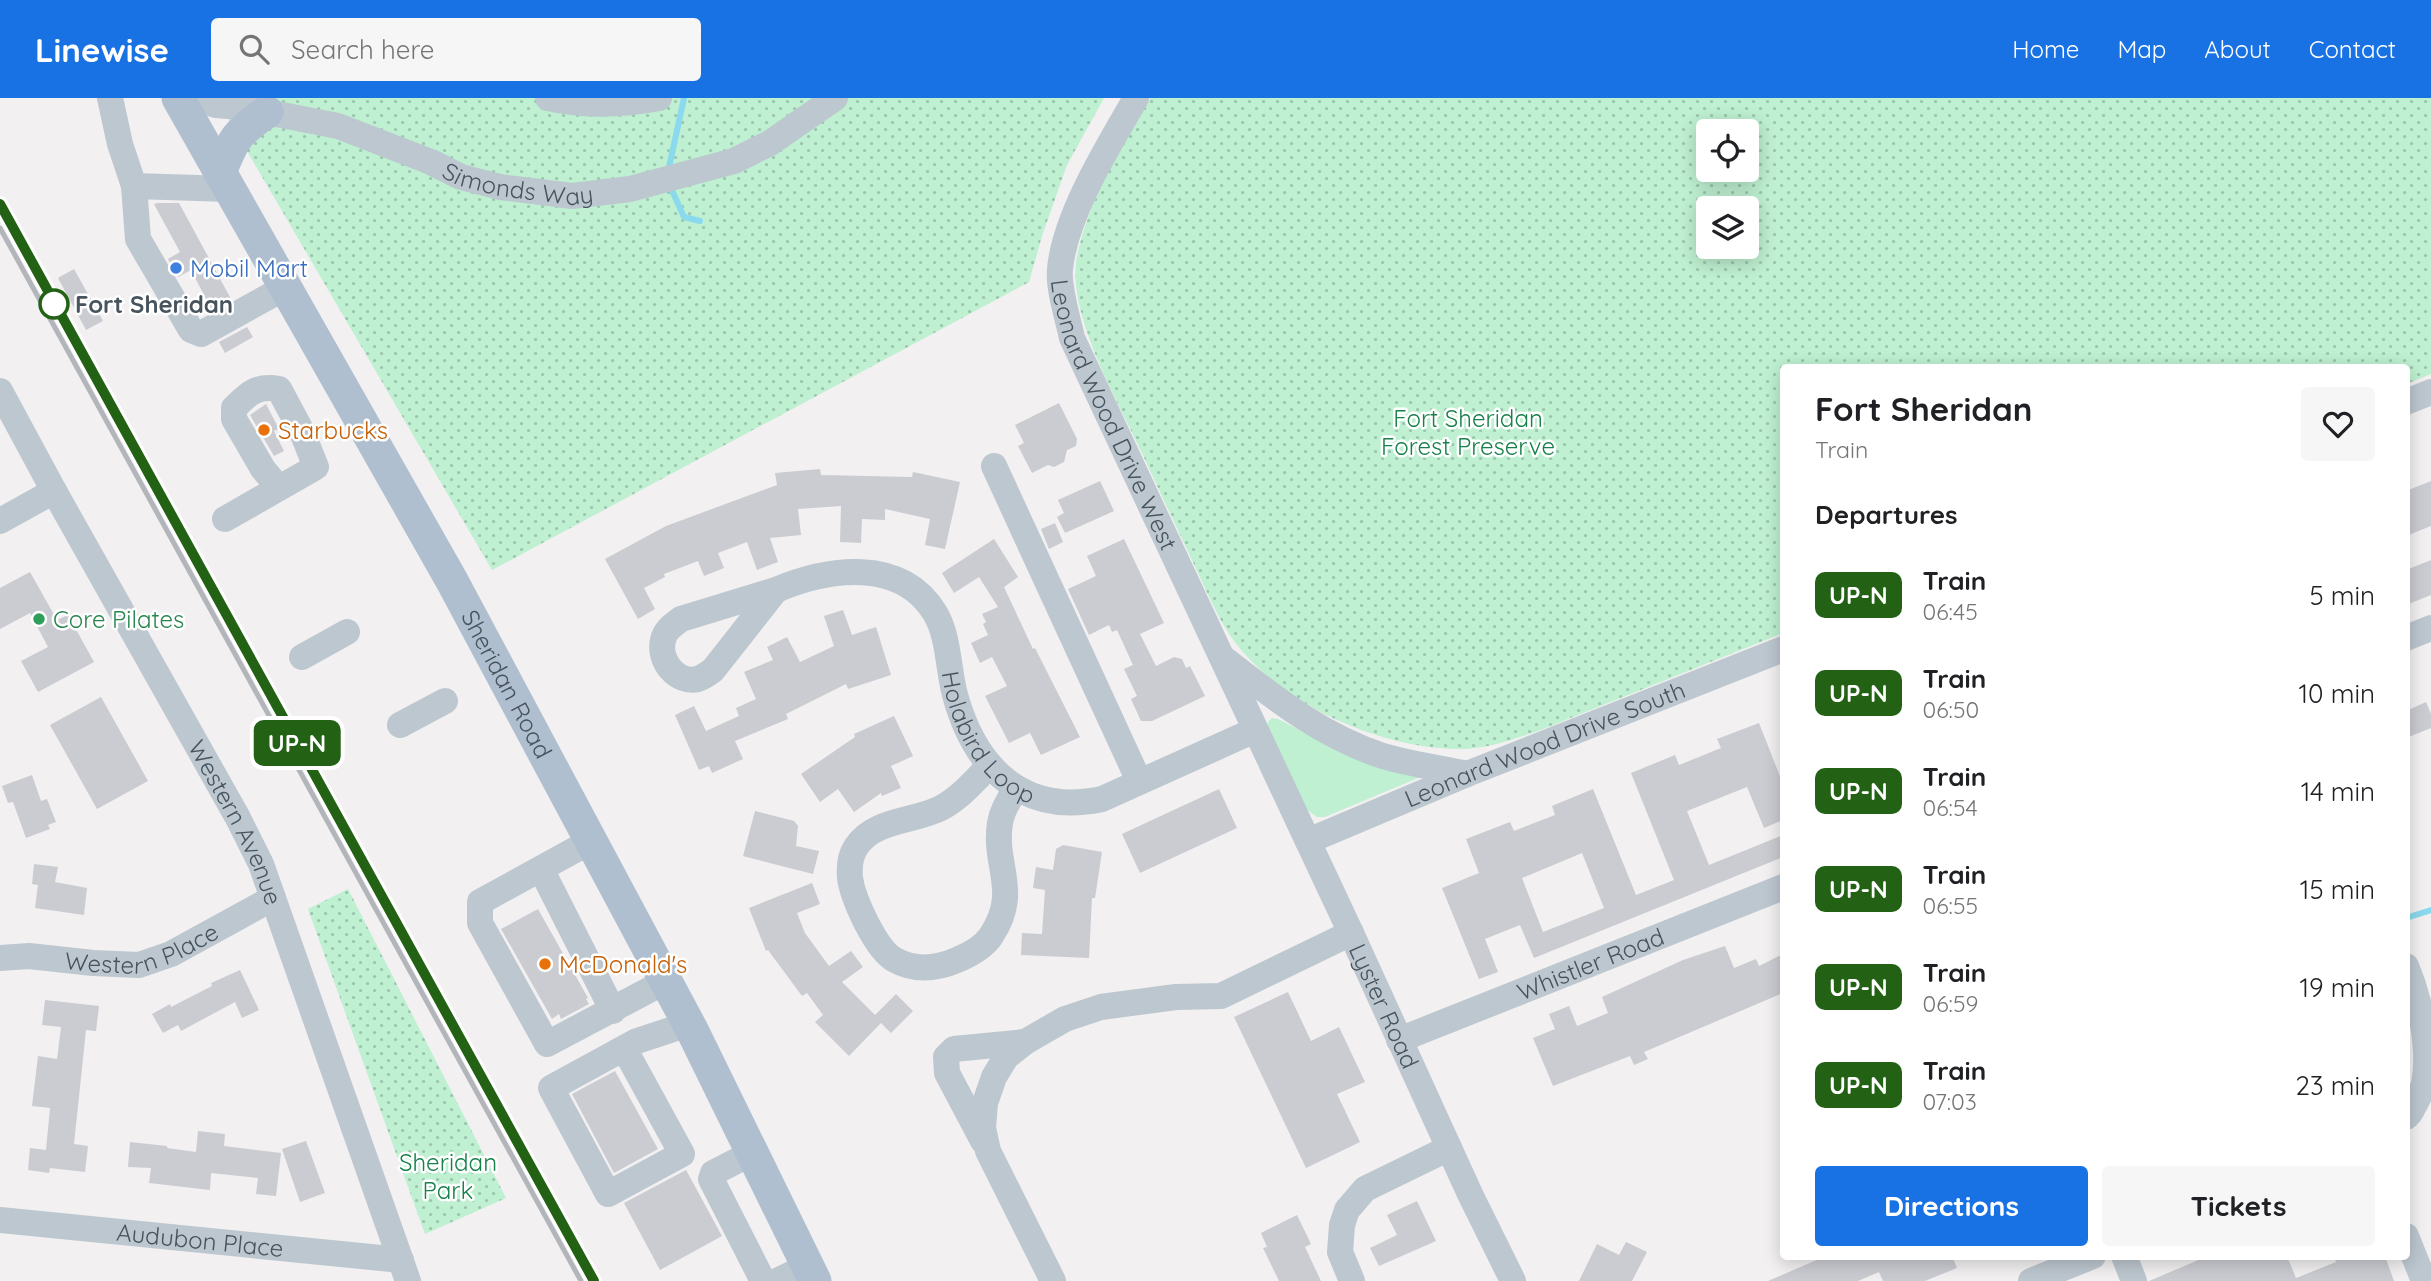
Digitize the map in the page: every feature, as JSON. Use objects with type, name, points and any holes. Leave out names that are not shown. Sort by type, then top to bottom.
[{"type":"main road","name":"Sheridan Road","points":[[178,98],[452,581],[689,1024],[811,1274]]},
{"type":"main road","points":[[224,181],[231,144],[242,129],[267,112]]},
{"type":"street","points":[[110,98],[120,144],[134,186],[138,239],[191,330],[201,334],[286,287]]},
{"type":"street","name":"Simonds Way","points":[[191,98],[338,127],[431,162],[461,177],[500,187],[572,196],[630,190],[734,161],[771,143],[827,100]]},
{"type":"street","points":[[548,98],[595,103],[633,103],[657,99]]},
{"type":"street","name":"Leonard Wood Drive West","points":[[1136,98],[1098,164],[1081,201],[1066,241],[1060,276],[1072,338],[1255,730]]},
{"type":"street","points":[[134,186],[224,181]]},
{"type":"street","points":[[225,519],[316,467],[302,432],[279,389],[266,387],[248,394],[234,408],[234,419],[263,469],[279,488]]},
{"type":"street","name":"Western Avenue","points":[[0,391],[261,864],[390,1270]]},
{"type":"street","points":[[2410,400],[2431,392]]},
{"type":"street","points":[[994,466],[1139,781]]},
{"type":"street","points":[[0,521],[54,491]]},
{"type":"street","name":"Holabird Loop","points":[[776,590],[815,576],[836,573],[882,574],[907,583],[923,596],[936,615],[963,720],[989,766],[1016,789],[1038,798],[1061,803],[1101,799],[1255,730]]},
{"type":"street","points":[[2410,636],[2431,628]]},
{"type":"street","points":[[302,657],[347,632]]},
{"type":"street","name":"Leonard Wood Drive South","points":[[1308,841],[1467,774],[1780,650]]},
{"type":"street","points":[[1220,657],[1297,715],[1341,739],[1384,756],[1467,774]]},
{"type":"street","points":[[400,725],[445,701]]},
{"type":"street","name":"Lyster Road","points":[[1255,730],[1513,1281]]},
{"type":"street","points":[[989,766],[961,794],[942,807],[919,818],[884,825],[867,835],[856,846],[850,859],[853,891],[878,944],[893,959],[909,966],[930,968],[971,954],[990,938],[1002,916],[1006,899],[999,838],[1000,821],[1016,789]]},
{"type":"street","points":[[591,841],[480,902],[480,923],[547,1044],[666,981]]},
{"type":"street","points":[[541,869],[613,1011]]},
{"type":"street","name":"Whistler Road","points":[[1399,1040],[1780,888]]},
{"type":"street","name":"Western Place","points":[[0,958],[29,956],[139,965],[171,954],[273,898]]},
{"type":"street","points":[[988,1151],[983,1128],[985,1103],[994,1077],[1006,1057],[1025,1042],[1065,1018],[1101,1007],[1175,997],[1221,996],[1351,933]]},
{"type":"street","points":[[2410,978],[2427,1030],[2428,1068],[2410,1113]]},
{"type":"street","points":[[624,1048],[682,1154],[608,1194],[551,1088],[624,1048],[637,1041],[689,1024]]},
{"type":"street","points":[[1025,1042],[954,1049],[946,1057],[947,1073],[1053,1281]]},
{"type":"street","points":[[1352,1281],[1340,1252],[1342,1225],[1347,1210],[1365,1189],[1449,1149]]},
{"type":"street","points":[[752,1153],[713,1173],[711,1179],[762,1281]]},
{"type":"street","name":"Audubon Place","points":[[0,1220],[390,1270]]},
{"type":"street","points":[[2410,1246],[2424,1281]]},
{"type":"street","points":[[2031,1281],[2083,1260]]},
{"type":"street","points":[[2126,1260],[2134,1281]]},
{"type":"street","points":[[777,1281],[811,1274]]},
{"type":"green space","points":[[216,98],[1104,98],[1067,165],[1029,282],[492,570]]},
{"type":"green space","name":"Fort Sheridan Forest Preserve","points":[[1150,98],[2431,98],[2431,374],[2410,382],[2410,364],[1780,364],[1780,634],[1538,731],[1480,747],[1429,747],[1365,731],[1304,702],[1252,662],[1223,625],[1086,330],[1079,304],[1077,257],[1097,195]]},
{"type":"green space","points":[[1272,718],[1334,748],[1418,775],[1418,778],[1325,817],[1317,817],[1303,807],[1268,731],[1268,722]]},
{"type":"green space","name":"Sheridan Park","points":[[348,889],[506,1198],[425,1234],[308,909]]},
{"type":"building","points":[[179,203],[231,299],[212,310],[191,270],[178,277],[168,259],[180,252],[154,204]]},
{"type":"building","points":[[74,269],[103,321],[86,330],[58,278]]},
{"type":"building","points":[[247,327],[253,337],[225,353],[219,342]]},
{"type":"building","points":[[1059,403],[1077,439],[1076,446],[1067,450],[1064,462],[1054,467],[1048,465],[1032,473],[1018,446],[1024,443],[1015,425]]},
{"type":"building","name":"Starbucks","points":[[266,404],[279,429],[274,431],[284,451],[274,456],[250,415]]},
{"type":"building","points":[[820,469],[821,475],[912,477],[913,472],[960,482],[945,549],[925,545],[930,519],[885,509],[885,520],[862,519],[861,543],[840,542],[841,506],[798,509],[801,535],[770,538],[778,562],[757,570],[747,542],[718,553],[724,568],[704,576],[698,561],[664,574],[665,577],[644,588],[655,609],[638,619],[605,559],[666,526],[777,485],[775,473]]},
{"type":"building","points":[[1100,481],[1114,511],[1065,533],[1057,517],[1064,513],[1058,500]]},
{"type":"building","points":[[2431,481],[2431,526],[2410,534],[2410,489]]},
{"type":"building","points":[[1055,523],[1063,542],[1049,549],[1041,529]]},
{"type":"building","points":[[994,539],[1018,577],[1004,587],[1033,649],[1035,648],[1080,737],[1041,755],[1030,733],[1009,743],[985,696],[1007,686],[992,657],[980,663],[971,643],[988,635],[982,614],[998,607],[979,577],[954,593],[942,573]]},
{"type":"building","points":[[1124,539],[1164,623],[1140,634],[1156,666],[1174,657],[1182,659],[1186,668],[1190,666],[1205,696],[1152,721],[1141,721],[1131,699],[1137,696],[1124,669],[1133,665],[1117,630],[1112,632],[1109,625],[1089,635],[1068,589],[1096,576],[1087,556]]},
{"type":"building","points":[[2431,560],[2431,595],[2410,603],[2410,568]]},
{"type":"building","points":[[30,572],[57,620],[68,615],[94,662],[38,692],[21,661],[48,647],[30,613],[0,629],[0,588]]},
{"type":"building","points":[[843,610],[852,635],[876,627],[891,675],[848,689],[846,684],[786,714],[788,719],[735,741],[743,759],[712,773],[709,766],[699,770],[675,715],[694,706],[706,731],[739,716],[736,708],[756,699],[744,672],[773,660],[767,647],[787,637],[800,662],[834,646],[824,616]]},
{"type":"building","points":[[101,697],[148,781],[97,809],[50,725]]},
{"type":"building","points":[[2426,702],[2431,714],[2431,728],[2410,736],[2410,709]]},
{"type":"building","points":[[894,716],[913,756],[891,766],[901,788],[882,796],[881,793],[854,812],[838,789],[820,802],[801,774],[855,737],[854,734]]},
{"type":"building","points":[[1759,723],[1780,776],[1780,821],[1764,828],[1747,787],[1687,811],[1709,865],[1780,836],[1780,858],[1534,958],[1520,925],[1485,939],[1498,972],[1479,979],[1442,888],[1479,873],[1466,839],[1510,822],[1514,831],[1555,815],[1552,806],[1593,789],[1636,895],[1674,880],[1631,773],[1675,755],[1679,765],[1721,748],[1717,739]],"holes":[[[1582,853],[1604,908],[1543,932],[1522,878]]]},
{"type":"building","points":[[32,775],[41,801],[47,799],[56,822],[48,825],[50,829],[26,838],[13,802],[8,803],[2,786]]},
{"type":"building","points":[[1219,789],[1237,828],[1140,873],[1122,834]]},
{"type":"building","points":[[755,811],[794,821],[798,826],[796,846],[819,851],[813,874],[743,856]]},
{"type":"building","points":[[1063,845],[1102,852],[1095,898],[1092,898],[1089,958],[1021,955],[1022,933],[1042,934],[1045,890],[1033,888],[1036,867],[1053,870],[1056,849]]},
{"type":"building","points":[[34,864],[58,867],[55,882],[87,888],[84,915],[35,908],[38,885],[32,884]]},
{"type":"building","points":[[812,883],[820,904],[797,913],[805,933],[829,966],[851,951],[863,967],[842,982],[875,1015],[896,994],[913,1011],[891,1033],[881,1023],[849,1056],[815,1022],[823,1015],[807,993],[802,996],[768,950],[766,951],[749,908]]},
{"type":"building","name":"McDonald's","points":[[538,909],[588,998],[586,999],[589,1004],[561,1019],[559,1014],[552,1019],[501,929]]},
{"type":"building","points":[[1725,946],[1734,968],[1756,959],[1759,966],[1780,956],[1780,994],[1644,1052],[1648,1059],[1634,1065],[1630,1056],[1553,1086],[1533,1038],[1555,1029],[1549,1014],[1569,1006],[1577,1026],[1608,1013],[1602,997],[1683,960]]},
{"type":"building","points":[[240,970],[259,1010],[242,1018],[235,1002],[181,1031],[178,1025],[163,1033],[152,1014],[170,1004],[171,1007],[212,986],[211,983]]},
{"type":"building","points":[[1288,992],[1311,1041],[1339,1027],[1365,1082],[1337,1094],[1360,1142],[1306,1168],[1234,1017]]},
{"type":"building","points":[[45,1000],[99,1006],[96,1031],[86,1030],[74,1144],[88,1146],[85,1172],[50,1168],[49,1173],[28,1170],[30,1148],[46,1150],[50,1108],[32,1106],[38,1056],[57,1059],[61,1027],[42,1025]]},
{"type":"building","points":[[615,1071],[658,1149],[614,1173],[572,1094]]},
{"type":"building","points":[[198,1131],[225,1134],[224,1146],[281,1153],[276,1196],[256,1194],[258,1178],[211,1173],[210,1190],[149,1183],[151,1168],[128,1167],[130,1142],[196,1152]]},
{"type":"building","points":[[306,1141],[325,1193],[300,1202],[282,1149]]},
{"type":"building","points":[[686,1170],[722,1236],[660,1270],[624,1203]]},
{"type":"building","points":[[1417,1201],[1436,1241],[1379,1266],[1370,1248],[1397,1235],[1387,1215]]},
{"type":"building","points":[[1297,1215],[1311,1244],[1305,1247],[1321,1281],[1279,1281],[1263,1248],[1267,1247],[1261,1233]]},
{"type":"building","points":[[1626,1242],[1647,1252],[1632,1281],[1579,1281],[1597,1244],[1619,1255]]},
{"type":"building","points":[[1817,1260],[1954,1260],[1957,1268],[1925,1281],[1883,1281],[1879,1272],[1858,1281],[1768,1281]]},
{"type":"building","points":[[2199,1260],[2289,1260],[2296,1278],[2335,1260],[2386,1260],[2394,1281],[2149,1281]]},
{"type":"waterway","points":[[668,172],[684,98]]},
{"type":"waterway","points":[[670,186],[684,217],[700,221]]},
{"type":"waterway","points":[[2410,917],[2431,910]]},
{"type":"railway","points":[[0,205],[594,1281]]},
{"type":"railway","points":[[0,228],[581,1281]]},
{"type":"train","name":"UP-N","points":[[0,204],[594,1281]]},
{"type":"place","name":"Mobil Mart","points":[[176,268]]},
{"type":"place","name":"Fort Sheridan","points":[[54,304]]},
{"type":"place","name":"Starbucks","points":[[264,430]]},
{"type":"place","name":"Core Pilates","points":[[39,619]]},
{"type":"place","name":"McDonald's","points":[[545,964]]}]
